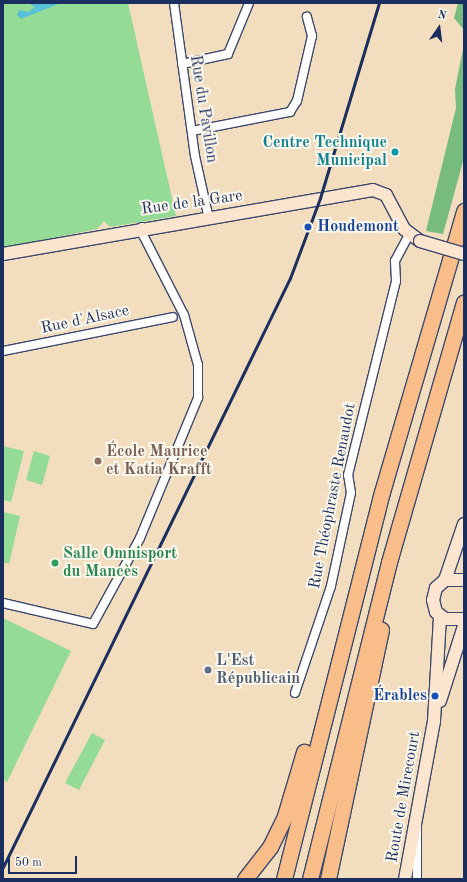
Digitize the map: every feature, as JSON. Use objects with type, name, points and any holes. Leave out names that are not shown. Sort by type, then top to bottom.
[{"type":"highway","points":[[284,879],[321,724],[382,492],[464,211]]},
{"type":"highway","points":[[310,879],[389,562],[464,303]]},
{"type":"highway","points":[[328,879],[342,819],[383,620],[389,562]]},
{"type":"highway","points":[[245,879],[270,848],[285,816],[307,743],[321,724]]},
{"type":"highway","points":[[333,879],[342,819]]},
{"type":"main road","name":"Rue de la Gare","points":[[3,254],[142,227],[209,219],[366,191],[386,195],[415,238]]},
{"type":"main road","points":[[415,238],[464,254]]},
{"type":"main road","points":[[464,524],[445,580],[436,588],[433,600],[440,616],[450,621],[464,619]]},
{"type":"main road","points":[[445,580],[464,580]]},
{"type":"main road","name":"Route de Mirecourt","points":[[434,721],[440,616]]},
{"type":"main road","name":"Route de Mirecourt","points":[[405,879],[434,721],[464,626]]},
{"type":"street","name":"Rue du Pavillon","points":[[174,3],[192,131],[209,219]]},
{"type":"street","points":[[182,64],[228,54],[249,3]]},
{"type":"street","points":[[192,131],[290,112],[298,100],[312,36],[307,17]]},
{"type":"street","points":[[3,603],[93,624],[140,538],[200,388],[198,365],[184,315],[143,235],[142,227]]},
{"type":"street","name":"Rue Théophraste Renaudot","points":[[295,694],[331,586],[351,493],[348,475],[396,281],[395,261],[415,238]]},
{"type":"street","name":"Rue d'Alsace","points":[[3,351],[173,317]]},
{"type":"street","points":[[416,818],[417,879]]},
{"type":"green space","points":[[3,3],[128,3],[176,216],[110,227],[104,221],[97,229],[3,248]]},
{"type":"green space","points":[[458,3],[464,3],[464,30],[454,18]]},
{"type":"green space","points":[[464,44],[464,158],[443,234],[426,231],[456,108],[455,89]]},
{"type":"green space","points":[[3,446],[24,451],[11,502],[3,500]]},
{"type":"green space","points":[[34,451],[50,456],[42,485],[26,480]]},
{"type":"green space","points":[[3,512],[20,516],[9,564],[3,562]]},
{"type":"green space","points":[[3,618],[71,651],[7,782],[3,779]]},
{"type":"green space","points":[[92,733],[105,740],[79,790],[65,783]]},
{"type":"water","points":[[28,3],[61,3],[21,19],[17,15],[19,10],[28,12],[35,7]]},
{"type":"railway","points":[[3,867],[290,278],[320,198],[379,3]]},
{"type":"place","name":"Centre Technique Municipal","points":[[395,152]]},
{"type":"place","name":"Houdemont","points":[[308,227]]},
{"type":"place","name":"École Maurice et Katia Krafft","points":[[98,461]]},
{"type":"place","name":"Salle Omnisport du Mancès","points":[[55,563]]},
{"type":"place","name":"L'Est Républicain","points":[[208,670]]},
{"type":"place","name":"Érables","points":[[435,696]]}]
